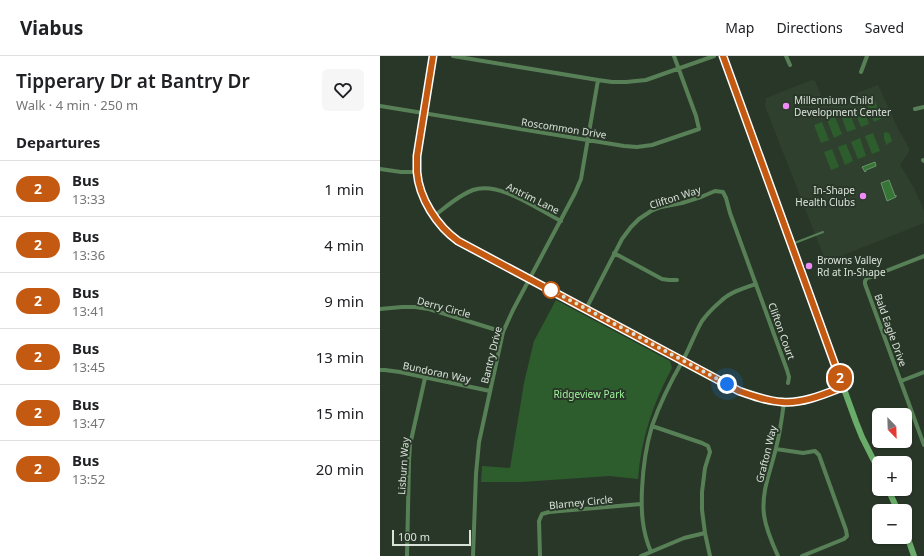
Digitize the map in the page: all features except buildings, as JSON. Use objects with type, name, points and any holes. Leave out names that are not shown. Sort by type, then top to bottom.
[{"type":"main road","points":[[722,56],[843,387],[862,437],[872,457]]},
{"type":"main road","points":[[910,544],[914,556]]},
{"type":"street","points":[[433,56],[417,156],[417,172],[423,195],[428,206],[449,234],[458,241],[751,396],[784,402],[808,399],[843,387]]},
{"type":"street","points":[[453,56],[612,82],[646,80],[714,56]]},
{"type":"street","points":[[674,56],[679,69]]},
{"type":"street","points":[[786,56],[790,65]]},
{"type":"street","points":[[861,72],[867,56]]},
{"type":"street","name":"Roscommon Drive","points":[[380,106],[637,147],[652,145],[699,129],[696,116],[679,69]]},
{"type":"street","name":"Bantry Drive","points":[[474,556],[476,474],[479,442],[503,332],[513,310],[561,221],[581,179],[598,80]]},
{"type":"street","points":[[915,109],[924,107]]},
{"type":"street","points":[[380,169],[417,172]]},
{"type":"street","name":"Antrim Lane","points":[[434,216],[473,190],[487,188],[500,190],[516,196],[561,221]]},
{"type":"street","name":"Clifton Way","points":[[586,309],[622,239],[639,219],[651,211],[702,197],[715,191],[722,192],[726,198],[756,284]]},
{"type":"street","points":[[614,253],[662,279],[677,280]]},
{"type":"street","name":"Bald Eagle Drive","points":[[924,257],[867,278],[865,281],[924,445]]},
{"type":"street","points":[[651,552],[643,528],[641,504],[645,453],[652,426],[668,389],[702,321],[722,299],[737,291],[756,284]]},
{"type":"street","name":"Clifton Court","points":[[756,284],[788,370],[788,383]]},
{"type":"street","name":"Derry Circle","points":[[380,309],[415,307],[429,309],[503,332]]},
{"type":"street","name":"Bundoran Way","points":[[380,370],[400,372],[490,391]]},
{"type":"street","points":[[901,381],[924,372]]},
{"type":"street","name":"Lisburn Way","points":[[407,556],[410,445],[425,378]]},
{"type":"street","name":"Grafton Way","points":[[778,556],[769,535],[764,515],[764,503],[765,485],[782,425],[784,402]]},
{"type":"street","points":[[652,426],[708,446],[710,452],[705,468],[702,492],[702,510],[704,533],[710,556]]},
{"type":"street","points":[[776,449],[803,452],[816,451],[819,455],[846,530],[847,536],[844,539],[802,556]]},
{"type":"street","name":"Blarney Circle","points":[[540,556],[539,520],[542,514],[549,512],[641,504]]},
{"type":"street","points":[[641,556],[684,538],[704,533]]},
{"type":"lane","points":[[792,244],[823,232]]},
{"type":"shaded area","points":[[812,80],[815,81],[825,105],[878,85],[898,129],[910,150],[900,165],[914,188],[924,211],[924,223],[826,262],[765,106],[766,98]]},
{"type":"shaded area","points":[[875,162],[876,166],[866,170],[865,172],[862,167]]},
{"type":"shaded area","points":[[889,180],[896,197],[887,201],[881,183]]},
{"type":"green space","points":[[875,101],[882,118],[874,122],[867,104]]},
{"type":"green space","points":[[862,106],[869,124],[861,127],[854,110]]},
{"type":"green space","points":[[849,112],[856,129],[847,132],[841,115]]},
{"type":"green space","points":[[835,117],[842,134],[834,138],[827,120]]},
{"type":"green space","points":[[822,122],[829,140],[821,143],[814,125]]},
{"type":"green space","points":[[873,133],[880,151],[872,154],[865,136]]},
{"type":"green space","points":[[884,133],[889,133],[892,140],[887,145],[884,139]]},
{"type":"green space","points":[[860,138],[866,156],[858,159],[851,142]]},
{"type":"green space","points":[[846,144],[853,161],[845,165],[838,147]]},
{"type":"green space","points":[[832,149],[839,167],[831,170],[824,152]]},
{"type":"green space","name":"Ridgeview Park","points":[[556,300],[670,361],[672,368],[659,394],[645,436],[638,479],[609,476],[522,482],[481,482],[482,466],[510,468],[524,383],[534,341]]},
{"type":"bus line","name":"2","points":[[433,56],[417,156],[417,172],[423,195],[428,206],[442,227],[449,234],[458,241],[739,391],[751,396],[784,402],[820,396],[843,387],[723,56]]},
{"type":"place","name":"Millennium Child Development Center","points":[[786,106]]},
{"type":"place","name":"In-Shape Health Clubs","points":[[863,196]]},
{"type":"place","name":"Browns Valley Rd at In-Shape","points":[[809,266]]},
{"type":"route","points":[[551,290],[727,384]]}]
